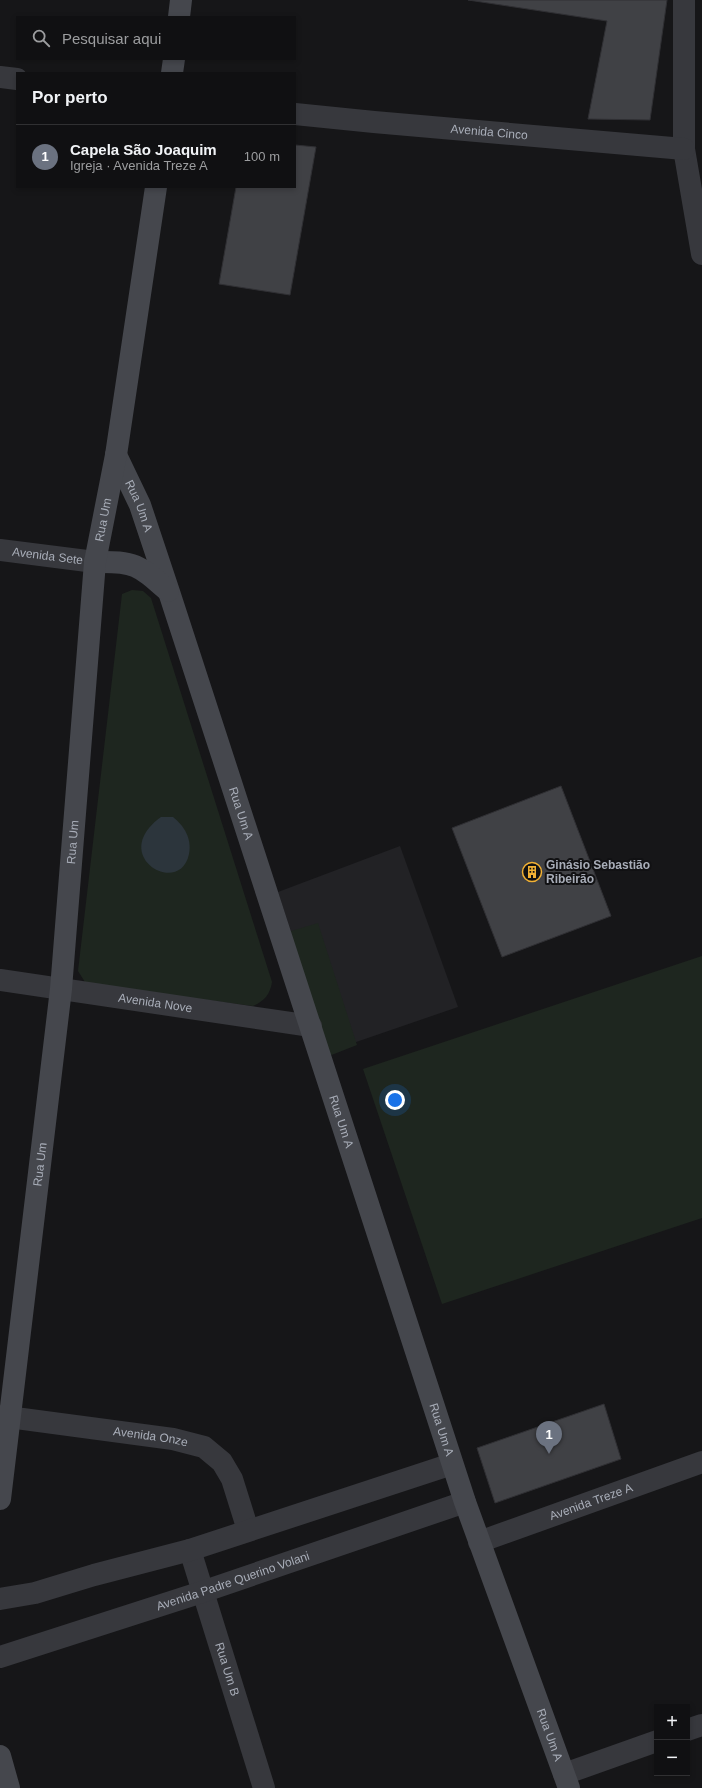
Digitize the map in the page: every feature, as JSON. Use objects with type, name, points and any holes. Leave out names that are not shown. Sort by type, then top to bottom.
[{"type":"street","points":[[179,16],[181,0]]},
{"type":"street","points":[[684,0],[684,149],[702,254]]},
{"type":"street","points":[[172,72],[174,60]]},
{"type":"street","points":[[0,77],[16,80]]},
{"type":"street","name":"Avenida Cinco","points":[[296,114],[684,149]]},
{"type":"street","name":"Rua Um","points":[[0,1499],[5,1416],[61,989],[95,562],[116,455],[156,188]]},
{"type":"street","name":"Rua Um A","points":[[116,455],[140,505],[169,592],[311,1026],[464,1502],[566,1781]]},
{"type":"street","name":"Avenida Sete","points":[[0,550],[95,562]]},
{"type":"street","points":[[95,562],[132,564],[146,571],[169,592]]},
{"type":"street","name":"Avenida Nove","points":[[0,980],[311,1026]]},
{"type":"street","name":"Avenida Onze","points":[[5,1416],[173,1439],[204,1447],[222,1462],[232,1479],[248,1530]]},
{"type":"street","name":"Avenida Treze A","points":[[479,1542],[702,1462]]},
{"type":"street","points":[[0,1600],[35,1593],[94,1575],[190,1550],[452,1464]]},
{"type":"street","name":"Avenida Padre Querino Volani","points":[[0,1657],[202,1592],[464,1502]]},
{"type":"street","name":"Rua Um B","points":[[190,1550],[264,1788]]},
{"type":"street","points":[[690,1729],[702,1725]]},
{"type":"street","points":[[566,1781],[654,1742]]},
{"type":"street","points":[[0,1756],[9,1788]]},
{"type":"shaded area","points":[[132,590],[143,591],[151,598],[272,982],[270,991],[266,997],[253,1006],[91,985],[85,982],[78,971],[122,594]]},
{"type":"shaded area","points":[[161,817],[173,817],[184,828],[188,838],[190,848],[189,854],[183,867],[173,872],[162,872],[151,867],[144,857],[141,845],[146,832]]},
{"type":"shaded area","points":[[400,846],[458,1007],[330,1051],[278,892]]},
{"type":"shaded area","points":[[318,923],[357,1045],[329,1056],[288,932]]},
{"type":"shaded area","points":[[702,956],[702,1218],[442,1304],[363,1069]]},
{"type":"building","points":[[468,0],[667,0],[650,120],[588,119],[607,21]]},
{"type":"building","points":[[296,145],[316,147],[290,295],[219,284],[236,188],[296,188]]},
{"type":"building","name":"Ginásio Sebastião Ribeirão","points":[[561,786],[611,916],[502,957],[452,828]]},
{"type":"building","points":[[604,1404],[621,1459],[495,1503],[477,1448]]},
{"type":"place","name":"Ginásio Sebastião Ribeirão","points":[[532,872]]},
{"type":"place","name":"Capela São Joaquim","points":[[549,1454]]}]
